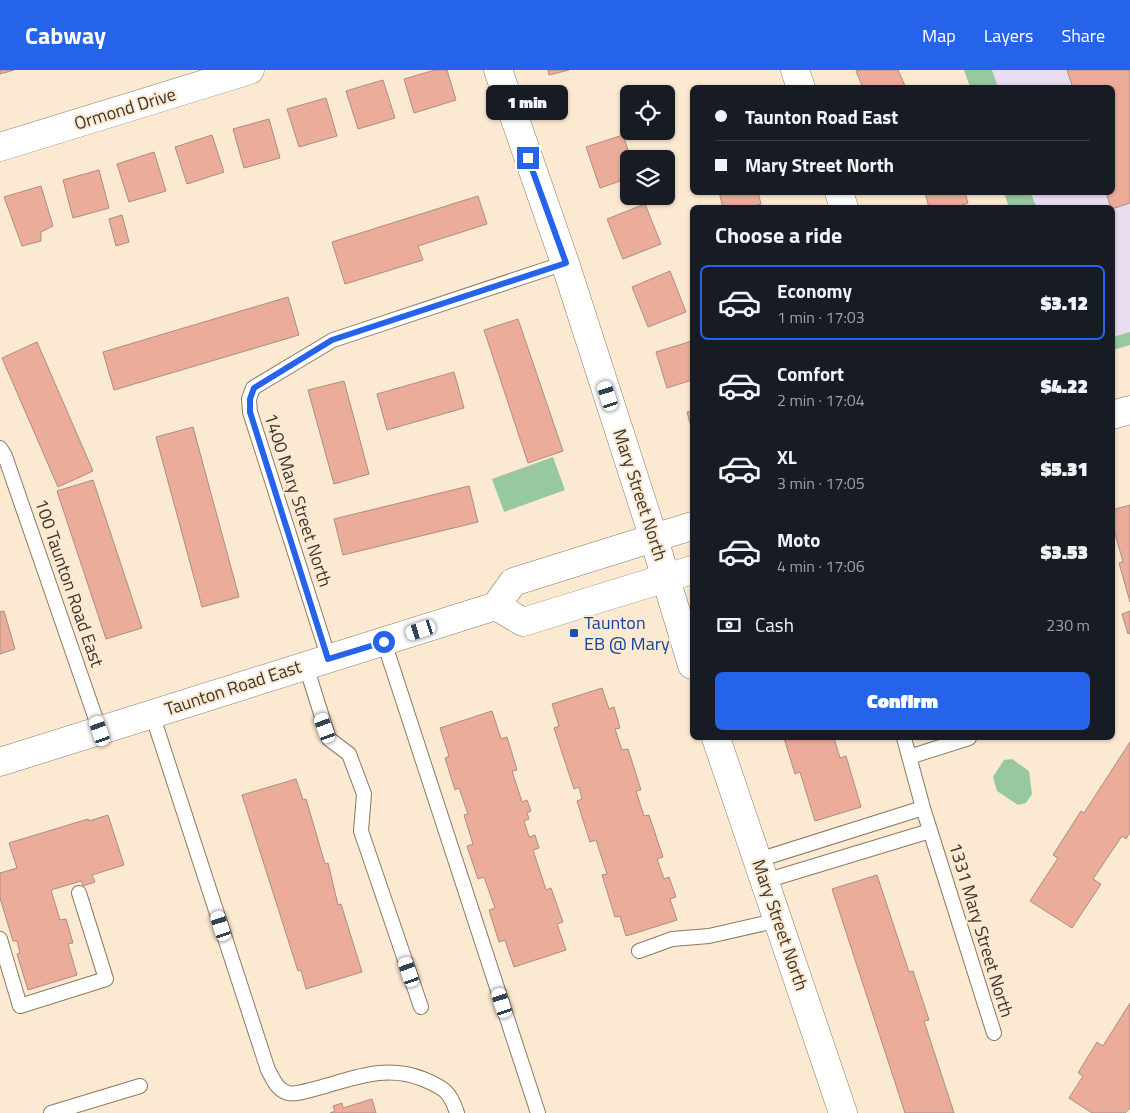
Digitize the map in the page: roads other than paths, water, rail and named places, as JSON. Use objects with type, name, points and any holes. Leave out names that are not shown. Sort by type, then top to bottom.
[{"type":"street","name":"Ormond Drive","points":[[0,148],[202,77],[250,70]]},
{"type":"street","name":"Mary Street North","points":[[498,70],[566,263],[654,538],[690,658]]},
{"type":"street","points":[[795,70],[800,85]]},
{"type":"street","points":[[1115,414],[1130,410]]},
{"type":"street","points":[[690,527],[513,582],[496,606],[523,622],[690,571]]},
{"type":"street","name":"Taunton Road East","points":[[0,762],[496,606]]},
{"type":"street","name":"Mary Street North","points":[[717,740],[843,1113]]},
{"type":"lane","name":"1400 Mary Street North","points":[[421,1007],[361,831],[364,794],[349,754],[329,739],[317,662],[250,412],[250,399],[254,388],[332,340],[566,263]]},
{"type":"lane","name":"100 Taunton Road East","points":[[0,448],[5,456],[100,731]]},
{"type":"lane","points":[[384,642],[538,1113]]},
{"type":"lane","points":[[152,714],[268,1070],[276,1086],[288,1093],[303,1092],[368,1074],[391,1071],[416,1076],[442,1088],[453,1101],[457,1113]]},
{"type":"lane","points":[[905,740],[930,831]]},
{"type":"lane","points":[[909,757],[963,740]]},
{"type":"lane","points":[[761,871],[923,808]]},
{"type":"lane","name":"1331 Mary Street North","points":[[761,871],[930,831],[994,1034]]},
{"type":"lane","points":[[0,939],[20,1006],[106,978],[79,893]]},
{"type":"lane","points":[[639,951],[672,939],[709,936],[779,920]]},
{"type":"lane","points":[[51,1113],[140,1086]]},
{"type":"place","name":"Taunton EB @ Mary","points":[[574,633]]}]
